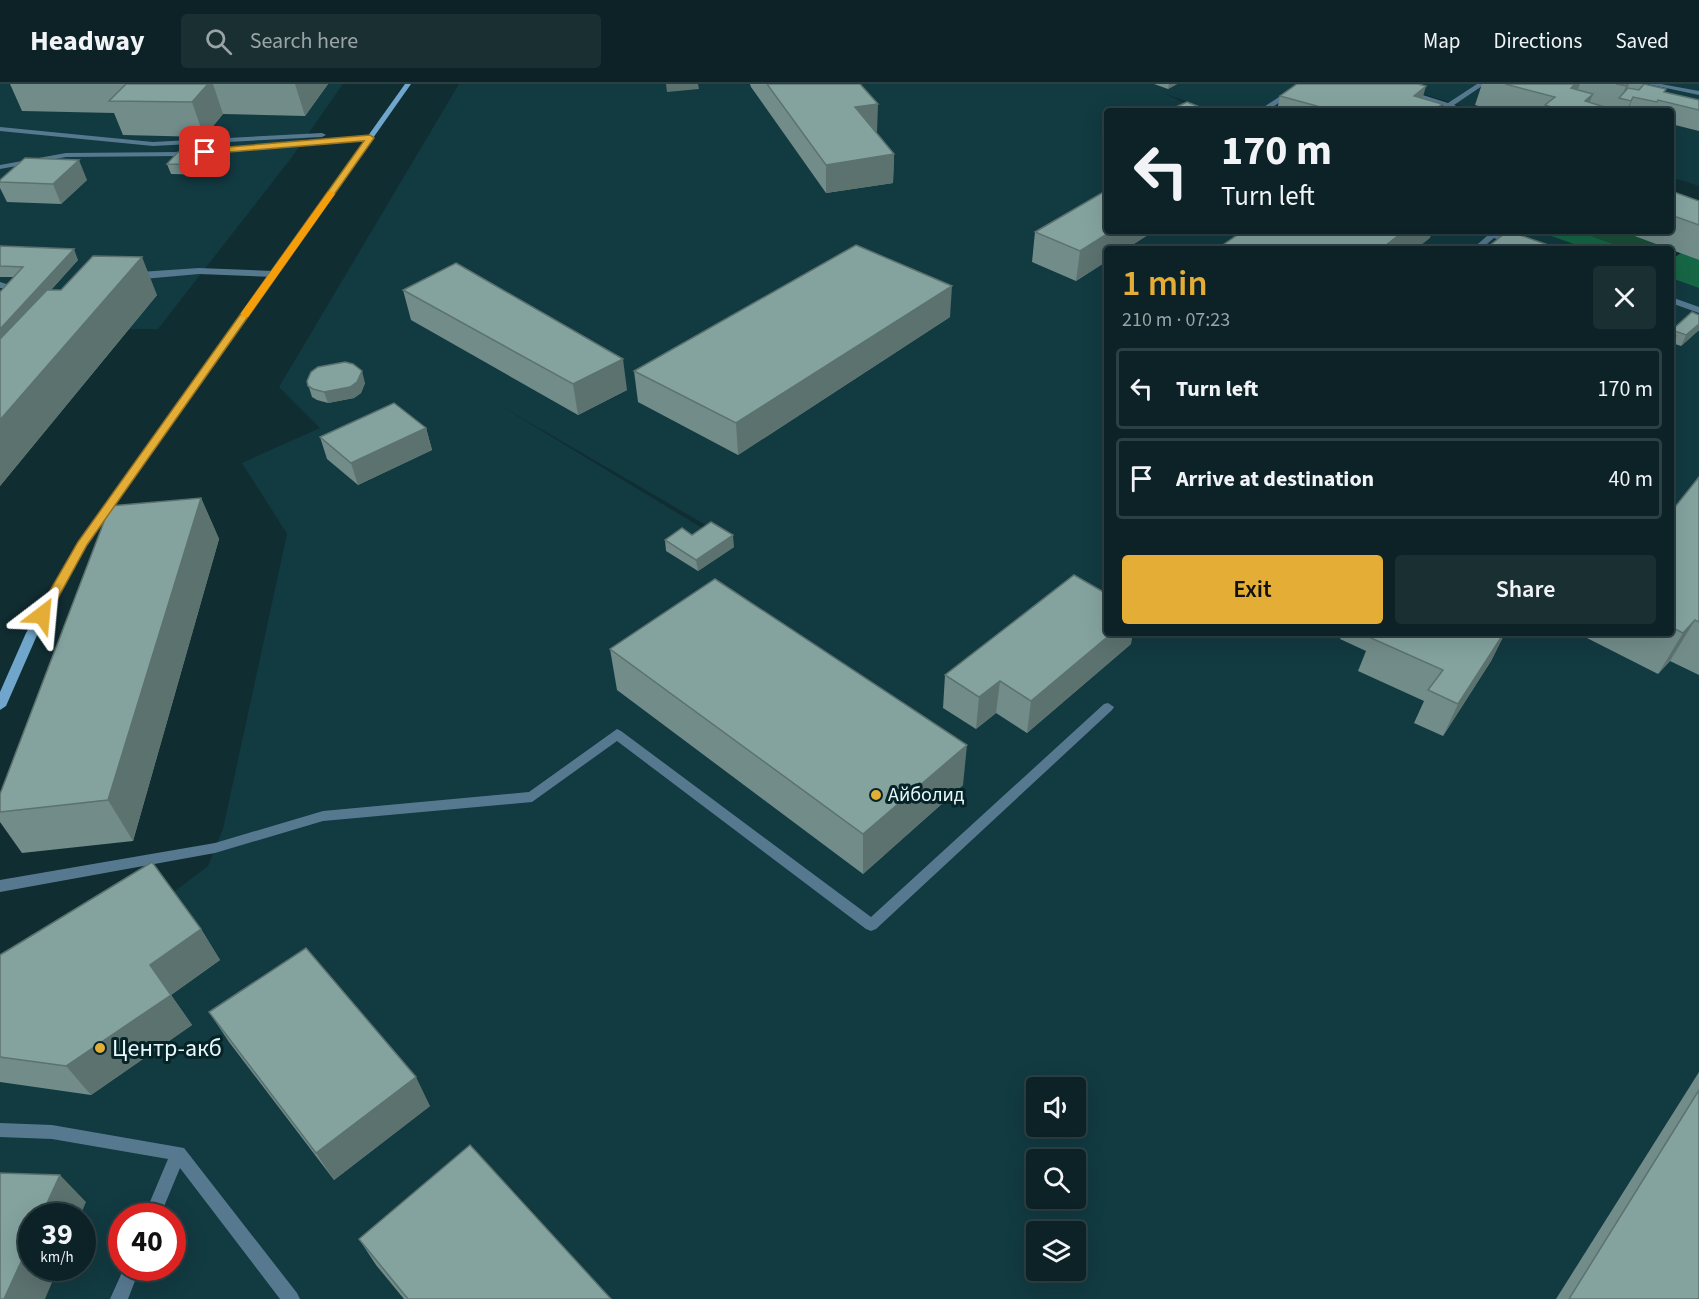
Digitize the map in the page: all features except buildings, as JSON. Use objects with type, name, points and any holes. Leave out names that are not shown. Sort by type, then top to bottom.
[{"type":"street","points":[[0,706],[32,633],[82,544],[408,84]]},
{"type":"lane","points":[[1267,108],[1303,84]]},
{"type":"lane","points":[[1410,93],[1420,84]]},
{"type":"lane","points":[[1450,105],[1482,84]]},
{"type":"lane","points":[[1650,84],[1699,93]]},
{"type":"lane","points":[[1401,91],[1458,108]]},
{"type":"lane","points":[[1412,102],[1422,107]]},
{"type":"lane","points":[[0,129],[153,144],[301,135],[370,138]]},
{"type":"lane","points":[[0,166],[66,155],[182,154],[353,138]]},
{"type":"lane","points":[[1490,234],[1524,246]]},
{"type":"lane","points":[[1480,246],[1493,235]]},
{"type":"lane","points":[[121,281],[140,275],[199,271],[274,274]]},
{"type":"lane","points":[[0,285],[9,286],[0,296]]},
{"type":"lane","points":[[1674,301],[1699,310]]},
{"type":"lane","points":[[0,886],[215,848],[323,816],[532,797],[617,734],[871,925],[1107,707]]},
{"type":"lane","points":[[0,1130],[52,1132],[178,1153],[291,1299]]},
{"type":"lane","points":[[157,1203],[178,1153]]},
{"type":"lane","points":[[119,1299],[127,1281]]},
{"type":"shaded area","points":[[0,84],[343,84],[292,157],[158,329],[129,329],[0,486]]},
{"type":"shaded area","points":[[459,84],[1348,84],[1444,108],[1205,108],[1166,94],[1194,108],[1104,108],[1104,234],[1545,234],[1579,246],[1104,246],[1104,636],[1674,636],[1674,279],[1699,288],[1699,1299],[0,1299],[0,1002],[171,894],[208,866],[223,829],[287,534],[242,463],[320,428],[279,387]],"holes":[[[496,403],[716,531],[712,534]]]},
{"type":"shaded area","points":[[1390,84],[1699,84],[1699,186],[1674,178],[1674,108],[1469,108]]},
{"type":"green space","points":[[1586,234],[1629,234],[1662,246],[1620,246]]},
{"type":"green space","points":[[1586,234],[1620,246],[1579,246],[1548,235]]},
{"type":"green space","points":[[1681,253],[1699,260],[1699,288],[1674,279],[1674,258]]},
{"type":"slow traffic","points":[[244,315],[331,194]]},
{"type":"place","name":"Айболид","points":[[876,795]]},
{"type":"place","name":"Центр-акб","points":[[100,1048]]},
{"type":"route","points":[[42,615],[82,544],[370,138],[205,152]]}]
